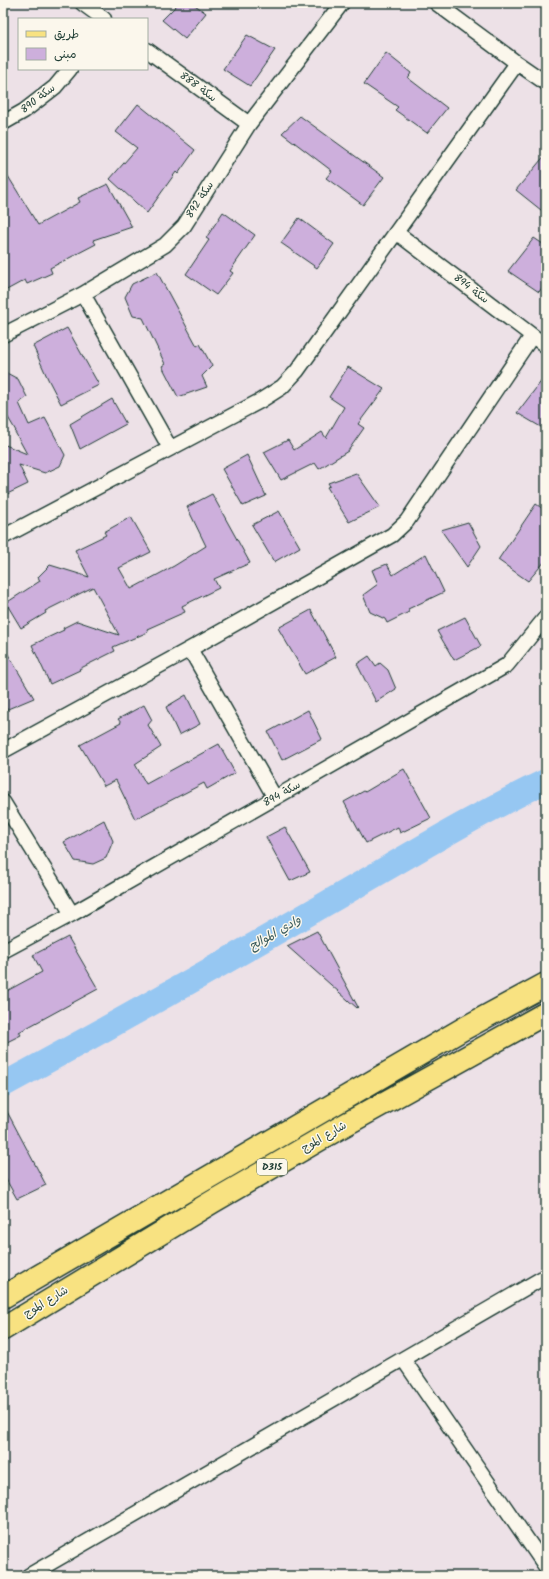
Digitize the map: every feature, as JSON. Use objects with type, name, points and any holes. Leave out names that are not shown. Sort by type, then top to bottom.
[{"type":"main road","name":"شارع الموج","points":[[3,1297],[463,1029],[546,984]]},
{"type":"main road","name":"شارع الموج","points":[[3,1328],[341,1127],[546,1013]]},
{"type":"street","points":[[82,3],[103,18]]},
{"type":"street","name":"سكة 892","points":[[3,335],[83,294],[165,245],[174,237],[184,226],[249,124],[342,3]]},
{"type":"street","points":[[436,3],[516,63],[546,83]]},
{"type":"street","name":"سكة 888","points":[[148,51],[249,124]]},
{"type":"street","points":[[3,537],[260,401],[282,387],[298,371],[516,63]]},
{"type":"street","name":"سكة 890","points":[[3,124],[24,111],[55,87],[69,70]]},
{"type":"street","name":"سكة 894","points":[[397,233],[546,346]]},
{"type":"street","points":[[83,294],[170,448]]},
{"type":"street","points":[[3,751],[190,649],[392,535],[407,521],[532,336]]},
{"type":"street","name":"سكة 894","points":[[3,951],[72,914],[507,665],[546,617]]},
{"type":"street","points":[[190,649],[275,798]]},
{"type":"street","points":[[3,802],[72,914]]},
{"type":"street","points":[[28,1576],[546,1276]]},
{"type":"street","points":[[403,1359],[546,1567]]},
{"type":"building","points":[[179,3],[192,3],[206,13],[185,39],[162,20]]},
{"type":"building","points":[[247,35],[275,50],[250,86],[223,69]]},
{"type":"building","points":[[386,53],[411,73],[408,78],[447,108],[427,133],[395,110],[398,107],[364,84]]},
{"type":"building","points":[[138,104],[195,150],[178,174],[176,172],[147,213],[110,179],[137,148],[116,132]]},
{"type":"building","points":[[300,116],[384,177],[363,205],[326,178],[332,171],[282,133]]},
{"type":"building","points":[[546,154],[546,214],[516,190]]},
{"type":"building","points":[[3,168],[38,225],[80,202],[78,198],[108,184],[132,227],[93,240],[96,244],[50,268],[52,273],[27,284],[25,280],[3,292]]},
{"type":"building","points":[[223,212],[255,235],[230,271],[233,273],[216,295],[186,274],[209,240],[206,238]]},
{"type":"building","points":[[299,218],[334,244],[317,268],[281,243]]},
{"type":"building","points":[[534,238],[546,246],[546,282],[539,292],[508,271]]},
{"type":"building","points":[[157,272],[197,346],[200,344],[212,366],[202,376],[207,387],[178,397],[162,366],[165,364],[143,318],[133,316],[125,297],[132,284]]},
{"type":"building","points":[[67,328],[99,385],[61,404],[33,346]]},
{"type":"building","points":[[348,367],[384,389],[358,424],[364,428],[348,451],[319,469],[315,463],[281,480],[264,452],[288,440],[294,450],[322,432],[326,438],[344,407],[329,397]]},
{"type":"building","points":[[3,371],[18,379],[27,397],[19,403],[29,425],[45,418],[65,455],[60,466],[45,473],[19,465],[28,484],[3,496],[3,444],[27,454],[3,409]]},
{"type":"building","points":[[546,375],[546,430],[517,413]]},
{"type":"building","points":[[112,399],[126,424],[80,449],[70,424]]},
{"type":"building","points":[[247,455],[266,496],[243,506],[222,469]]},
{"type":"building","points":[[356,473],[380,507],[349,522],[327,487],[330,486],[328,483]]},
{"type":"building","points":[[212,494],[250,563],[214,579],[219,588],[182,606],[185,612],[147,629],[148,632],[113,647],[115,651],[50,684],[32,645],[64,630],[63,628],[77,621],[119,635],[93,587],[45,611],[46,613],[21,628],[6,603],[40,581],[38,577],[50,565],[89,577],[75,550],[106,535],[104,532],[131,517],[151,552],[119,568],[131,589],[174,566],[206,546],[187,507]]},
{"type":"building","points":[[536,504],[546,511],[546,560],[528,581],[498,560]]},
{"type":"building","points":[[279,511],[300,547],[274,562],[252,525]]},
{"type":"building","points":[[468,522],[481,546],[467,567],[441,530]]},
{"type":"building","points":[[426,554],[444,592],[408,609],[409,612],[387,623],[385,619],[370,612],[363,595],[378,584],[372,570],[387,564],[393,575]]},
{"type":"building","points":[[311,610],[336,657],[305,674],[278,628]]},
{"type":"building","points":[[465,617],[481,646],[454,660],[437,631]]},
{"type":"building","points":[[3,646],[34,698],[3,711]]},
{"type":"building","points":[[369,656],[376,666],[380,663],[388,670],[396,689],[376,702],[357,664]]},
{"type":"building","points":[[186,695],[200,724],[179,735],[166,707]]},
{"type":"building","points":[[144,705],[152,720],[148,725],[161,747],[135,764],[146,784],[219,744],[235,773],[207,789],[204,783],[135,819],[116,780],[104,786],[80,745],[121,723],[118,719]]},
{"type":"building","points":[[308,710],[322,739],[282,760],[268,732]]},
{"type":"building","points":[[404,769],[431,818],[400,833],[398,827],[366,843],[344,802],[364,791],[365,792]]},
{"type":"building","points":[[104,820],[113,841],[106,858],[93,864],[75,861],[64,842]]},
{"type":"building","points":[[285,827],[310,872],[290,881],[266,837]]},
{"type":"building","points":[[317,931],[358,1007],[357,1008],[287,946]]},
{"type":"building","points":[[68,937],[98,989],[19,1032],[21,1035],[3,1044],[3,993],[42,972],[33,955]]},
{"type":"building","points":[[3,1104],[46,1185],[17,1199],[3,1174]]},
{"type":"waterway","name":"وادي الموالح","points":[[3,1085],[206,972],[463,824],[546,781]]}]
